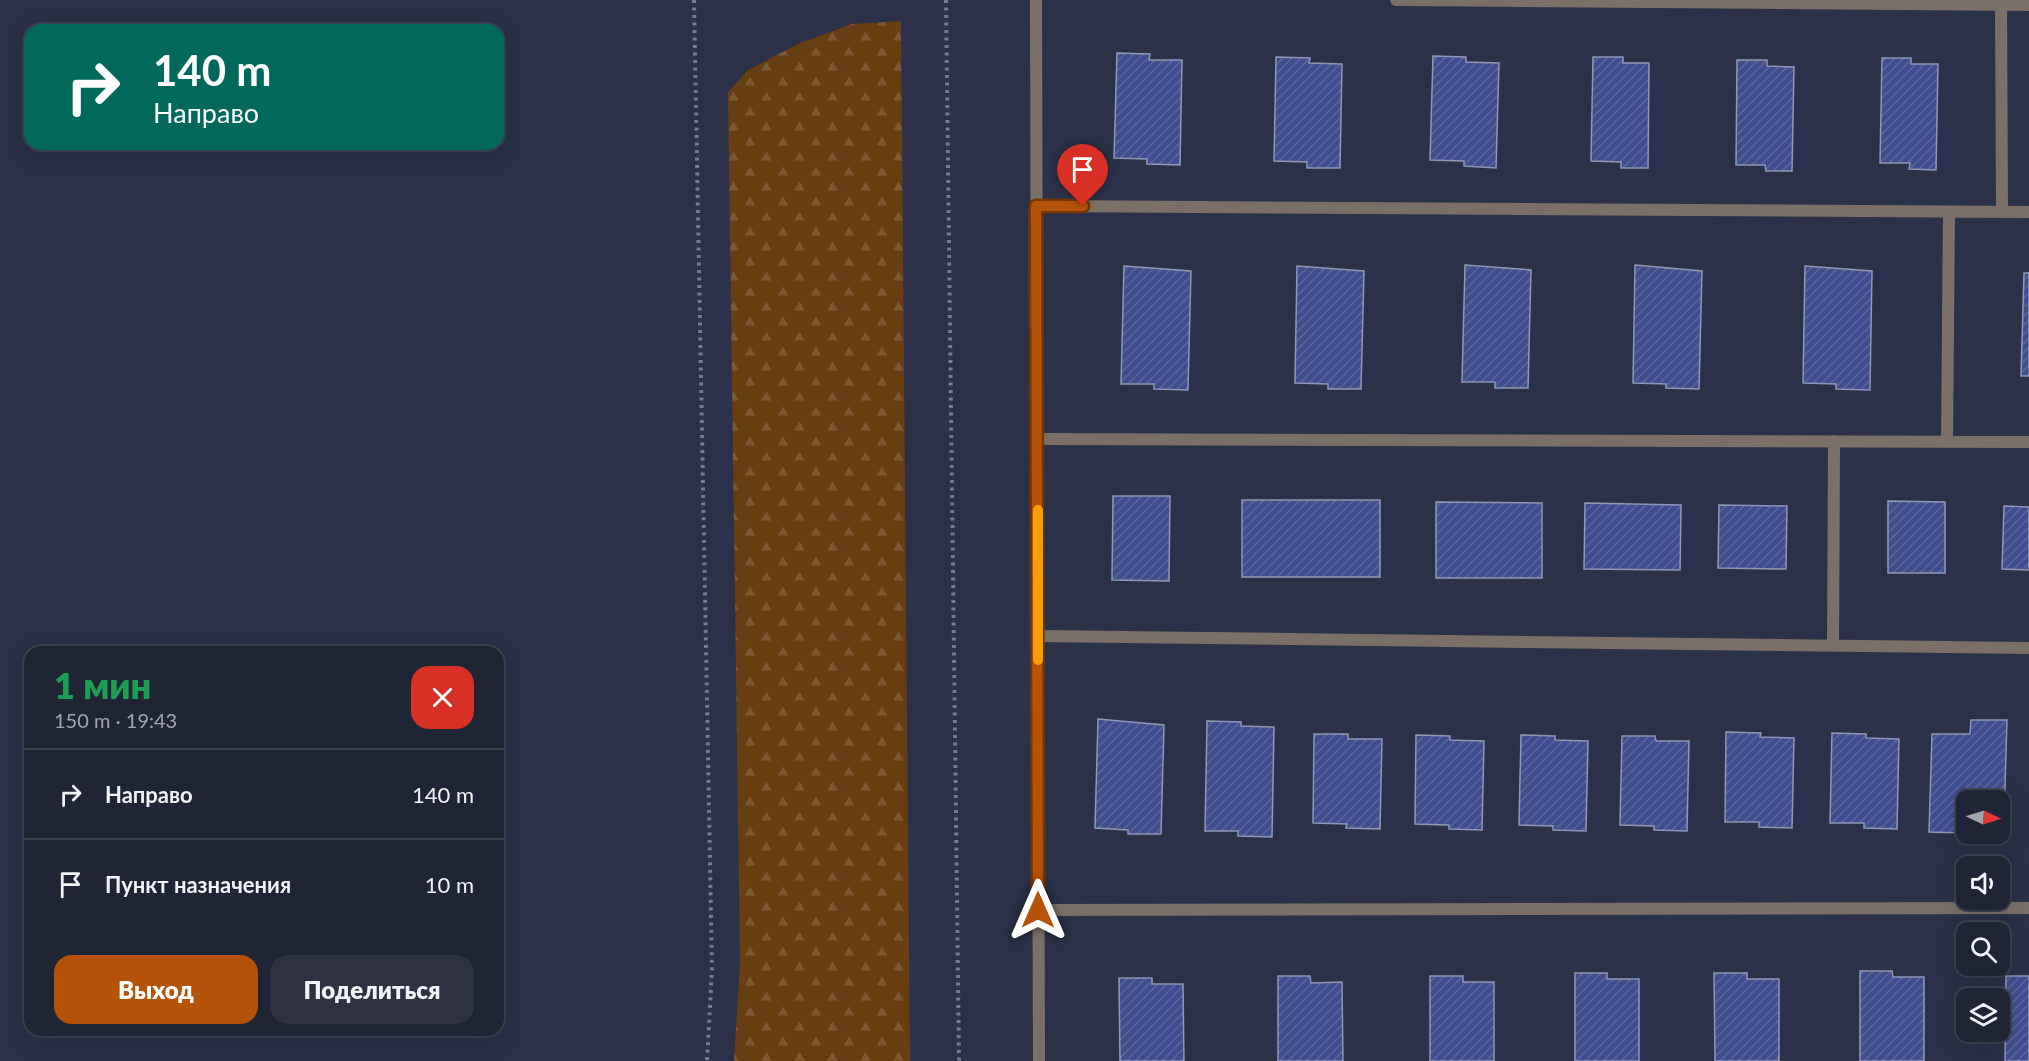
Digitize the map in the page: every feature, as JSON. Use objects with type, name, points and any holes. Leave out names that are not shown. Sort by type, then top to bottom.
[{"type":"street","points":[[1036,0],[1039,1061]]},
{"type":"street","points":[[1396,0],[2029,5]]},
{"type":"street","points":[[2001,5],[2002,212]]},
{"type":"street","points":[[1036,206],[2029,212]]},
{"type":"street","points":[[1947,441],[1949,212]]},
{"type":"street","points":[[1038,439],[2029,442]]},
{"type":"street","points":[[1833,645],[1834,441]]},
{"type":"street","points":[[1038,636],[2029,648]]},
{"type":"street","points":[[1038,910],[2029,908]]},
{"type":"path","points":[[694,0],[712,970],[707,1061]]},
{"type":"path","points":[[946,0],[959,1061]]},
{"type":"green space","points":[[901,21],[910,1061],[734,1061],[740,962],[728,92],[748,70],[800,43],[852,24]]},
{"type":"building","points":[[1117,53],[1150,54],[1149,60],[1182,60],[1180,165],[1147,164],[1147,159],[1114,158]]},
{"type":"building","points":[[1433,56],[1466,57],[1466,62],[1499,63],[1496,168],[1464,166],[1464,161],[1430,160]]},
{"type":"building","points":[[1276,57],[1310,58],[1309,63],[1342,64],[1340,168],[1307,168],[1307,162],[1274,161]]},
{"type":"building","points":[[1593,57],[1623,57],[1623,63],[1649,63],[1648,168],[1621,168],[1621,162],[1591,161]]},
{"type":"building","points":[[1882,58],[1911,58],[1911,64],[1938,64],[1936,170],[1909,169],[1910,163],[1880,163]]},
{"type":"building","points":[[1737,60],[1767,60],[1767,66],[1794,67],[1792,171],[1766,171],[1765,165],[1736,165]]},
{"type":"building","points":[[1465,265],[1531,270],[1528,388],[1495,388],[1495,382],[1462,382]]},
{"type":"building","points":[[1635,265],[1702,271],[1699,389],[1666,388],[1666,384],[1633,383]]},
{"type":"building","points":[[1124,266],[1191,271],[1188,390],[1154,389],[1154,384],[1121,384]]},
{"type":"building","points":[[1297,266],[1364,271],[1361,389],[1328,389],[1328,384],[1295,383]]},
{"type":"building","points":[[1805,266],[1872,271],[1870,390],[1836,389],[1836,384],[1803,383]]},
{"type":"building","points":[[2024,273],[2029,273],[2029,376],[2021,376]]},
{"type":"building","points":[[1113,496],[1170,496],[1169,581],[1112,580]]},
{"type":"building","points":[[1242,500],[1380,500],[1380,577],[1242,577]]},
{"type":"building","points":[[1888,501],[1945,502],[1945,573],[1888,573]]},
{"type":"building","points":[[1436,502],[1542,503],[1542,578],[1436,578]]},
{"type":"building","points":[[1585,503],[1681,505],[1680,570],[1584,569]]},
{"type":"building","points":[[1719,505],[1787,506],[1786,569],[1718,568]]},
{"type":"building","points":[[2004,506],[2029,507],[2029,570],[2002,569]]},
{"type":"building","points":[[1098,719],[1164,725],[1161,834],[1128,834],[1128,830],[1095,828]]},
{"type":"building","points":[[1971,720],[2007,720],[2005,790],[1956,790],[1956,833],[1929,832],[1932,734],[1970,734]]},
{"type":"building","points":[[1207,721],[1241,722],[1241,726],[1274,727],[1272,837],[1238,836],[1238,831],[1205,831]]},
{"type":"building","points":[[1726,732],[1761,733],[1760,737],[1794,738],[1792,828],[1759,827],[1759,822],[1725,822]]},
{"type":"building","points":[[1832,733],[1866,734],[1866,738],[1899,739],[1897,829],[1864,828],[1864,823],[1830,823]]},
{"type":"building","points":[[1314,734],[1348,734],[1348,739],[1382,739],[1380,829],[1346,828],[1347,824],[1313,823]]},
{"type":"building","points":[[1416,735],[1450,736],[1450,740],[1484,741],[1482,830],[1449,829],[1449,825],[1415,824]]},
{"type":"building","points":[[1521,735],[1555,736],[1555,740],[1588,741],[1586,831],[1553,830],[1553,826],[1519,825]]},
{"type":"building","points":[[1622,736],[1655,736],[1656,741],[1689,741],[1687,831],[1654,830],[1654,826],[1620,825]]},
{"type":"building","points":[[1860,971],[1892,971],[1893,977],[1924,977],[1924,1061],[1860,1061]]},
{"type":"building","points":[[1575,973],[1607,973],[1607,979],[1639,979],[1639,1061],[1575,1061]]},
{"type":"building","points":[[1714,973],[1747,973],[1747,979],[1779,979],[1779,1061],[1715,1061]]},
{"type":"building","points":[[1278,976],[1310,976],[1311,983],[1342,982],[1343,1061],[1278,1061]]},
{"type":"building","points":[[1430,976],[1463,976],[1463,982],[1494,982],[1494,1061],[1430,1061]]},
{"type":"building","points":[[2006,976],[2029,976],[2029,1061],[2005,1061],[2005,1042],[2010,1042],[2010,988],[2006,988]]},
{"type":"building","points":[[1119,978],[1152,978],[1152,984],[1183,984],[1184,1061],[1120,1061]]},
{"type":"slow traffic","points":[[1038,510],[1038,660]]},
{"type":"route","points":[[1038,910],[1036,206],[1083,206]]}]
